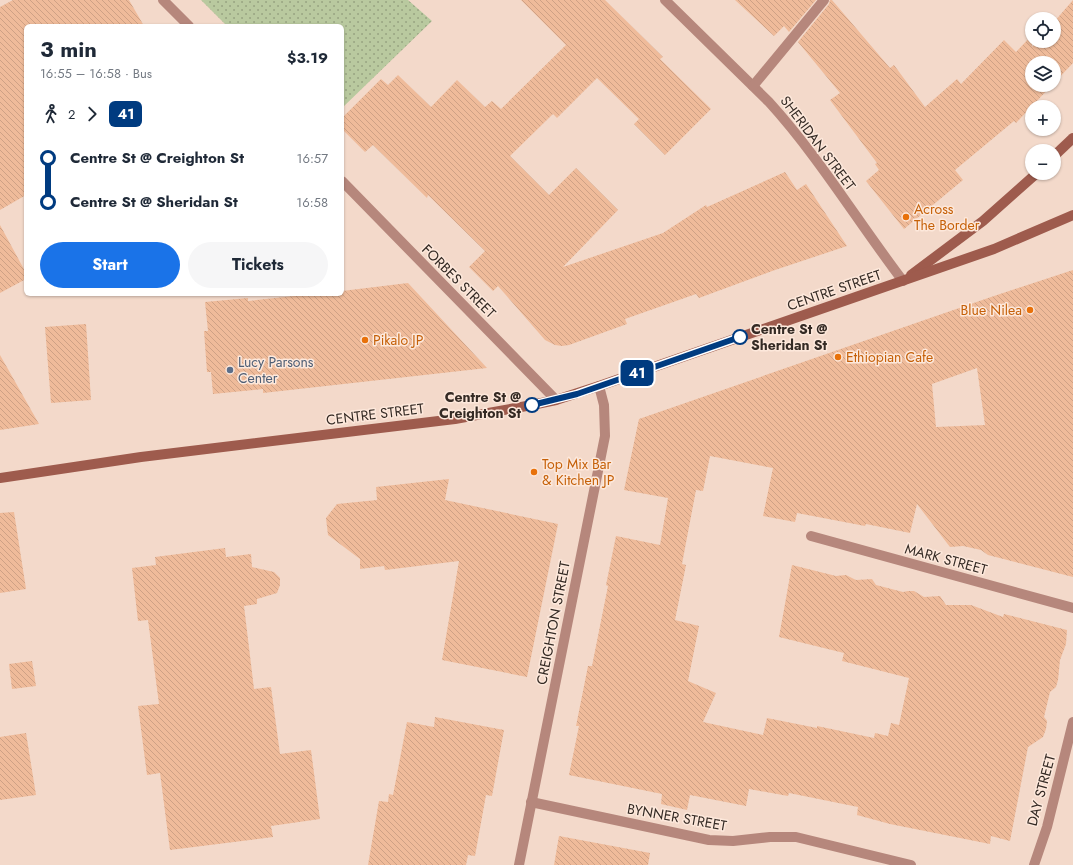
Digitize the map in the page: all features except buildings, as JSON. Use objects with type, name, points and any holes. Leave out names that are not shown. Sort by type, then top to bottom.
[{"type":"main road","points":[[1061,149],[1073,138]]},
{"type":"main road","name":"CENTRE STREET","points":[[903,281],[983,220],[1029,180]]},
{"type":"main road","name":"CENTRE STREET","points":[[0,478],[141,457],[455,419],[556,400],[994,249],[1073,216]]},
{"type":"street","points":[[163,0],[187,24]]},
{"type":"street","name":"SHERIDAN STREET","points":[[665,0],[780,113],[903,281]]},
{"type":"street","points":[[753,86],[824,0]]},
{"type":"street","name":"FORBES STREET","points":[[344,183],[556,400]]},
{"type":"street","name":"CREIGHTON STREET","points":[[519,865],[605,436],[604,405],[599,386]]},
{"type":"street","name":"MARK STREET","points":[[811,536],[1073,608]]},
{"type":"street","name":"DAY STREET","points":[[1034,865],[1047,826],[1073,722]]},
{"type":"street","name":"BYNNER STREET","points":[[531,802],[709,840],[733,841],[770,837],[796,837],[912,865]]},
{"type":"green space","points":[[201,0],[408,0],[432,21],[344,106],[344,24],[225,24]]},
{"type":"bus line","name":"41","points":[[532,405],[577,394],[740,337]]},
{"type":"place","name":"Across The Border","points":[[906,217]]},
{"type":"place","name":"Blue Nilea","points":[[1030,310]]},
{"type":"place","name":"Centre St @ Sheridan St","points":[[740,337]]},
{"type":"place","name":"Pikalo JP","points":[[365,340]]},
{"type":"place","name":"Ethiopian Cafe","points":[[838,357]]},
{"type":"place","name":"Lucy Parsons Center","points":[[230,370]]},
{"type":"place","name":"Centre St @ Creighton St","points":[[532,405]]},
{"type":"place","name":"Top Mix Bar & Kitchen JP","points":[[534,472]]}]
